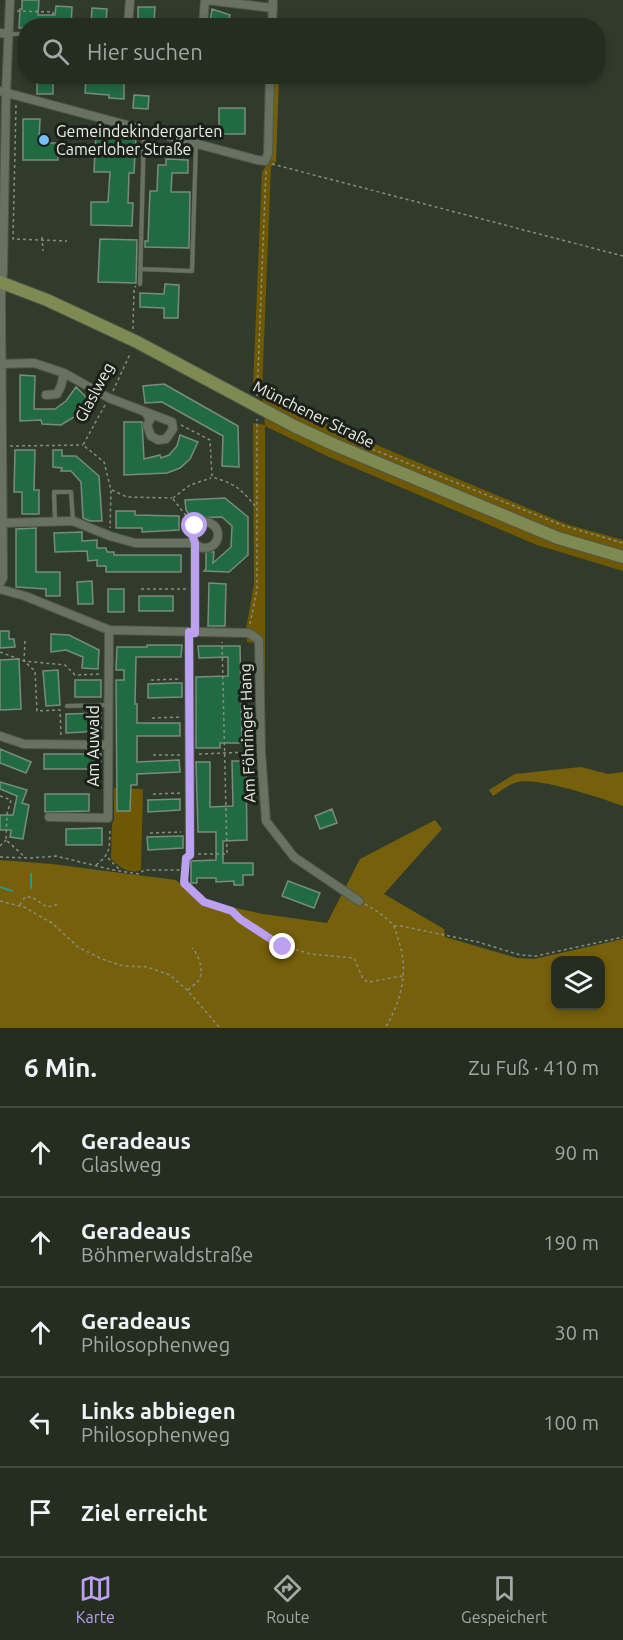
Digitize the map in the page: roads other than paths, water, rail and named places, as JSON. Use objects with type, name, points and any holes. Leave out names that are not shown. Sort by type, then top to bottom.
[{"type":"main road","name":"Münchener Straße","points":[[1,282],[47,300],[137,342],[294,426],[335,445],[558,538],[623,557]]},
{"type":"street","points":[[0,583],[3,578],[1,282],[3,92],[5,34],[10,0]]},
{"type":"street","points":[[129,18],[130,0]]},
{"type":"street","points":[[204,18],[206,0],[273,4]]},
{"type":"street","points":[[3,92],[265,161],[268,154],[270,84]]},
{"type":"street","points":[[1,364],[34,363],[64,373],[109,398],[146,413],[158,415],[172,422],[173,429],[166,439],[158,440],[151,436],[147,425],[150,420],[146,413]]},
{"type":"street","points":[[46,395],[57,394],[62,386],[64,373]]},
{"type":"street","points":[[3,523],[73,521],[135,543],[195,543],[201,547],[210,547],[216,541],[218,533],[211,523],[202,522],[195,526],[192,534],[195,543],[190,679],[190,855]]},
{"type":"street","points":[[0,589],[26,596],[109,630],[192,632]]},
{"type":"street","name":"Am Auwald","points":[[49,817],[108,818],[109,630]]},
{"type":"street","name":"Am Föhringer Hang","points":[[192,632],[249,633],[259,640],[261,752],[266,820],[294,857],[359,901]]},
{"type":"street","points":[[0,736],[24,744],[108,745]]},
{"type":"lane","points":[[140,284],[144,130]]},
{"type":"lane","points":[[140,269],[192,271],[196,144]]},
{"type":"lane","points":[[55,522],[54,492],[71,492],[73,521]]},
{"type":"lane","points":[[67,706],[108,705]]},
{"type":"waterway","points":[[31,874],[31,888]]},
{"type":"waterway","points":[[0,887],[12,891]]},
{"type":"place","name":"Gemeindekindergarten Camerloher Straße","points":[[44,140]]}]
